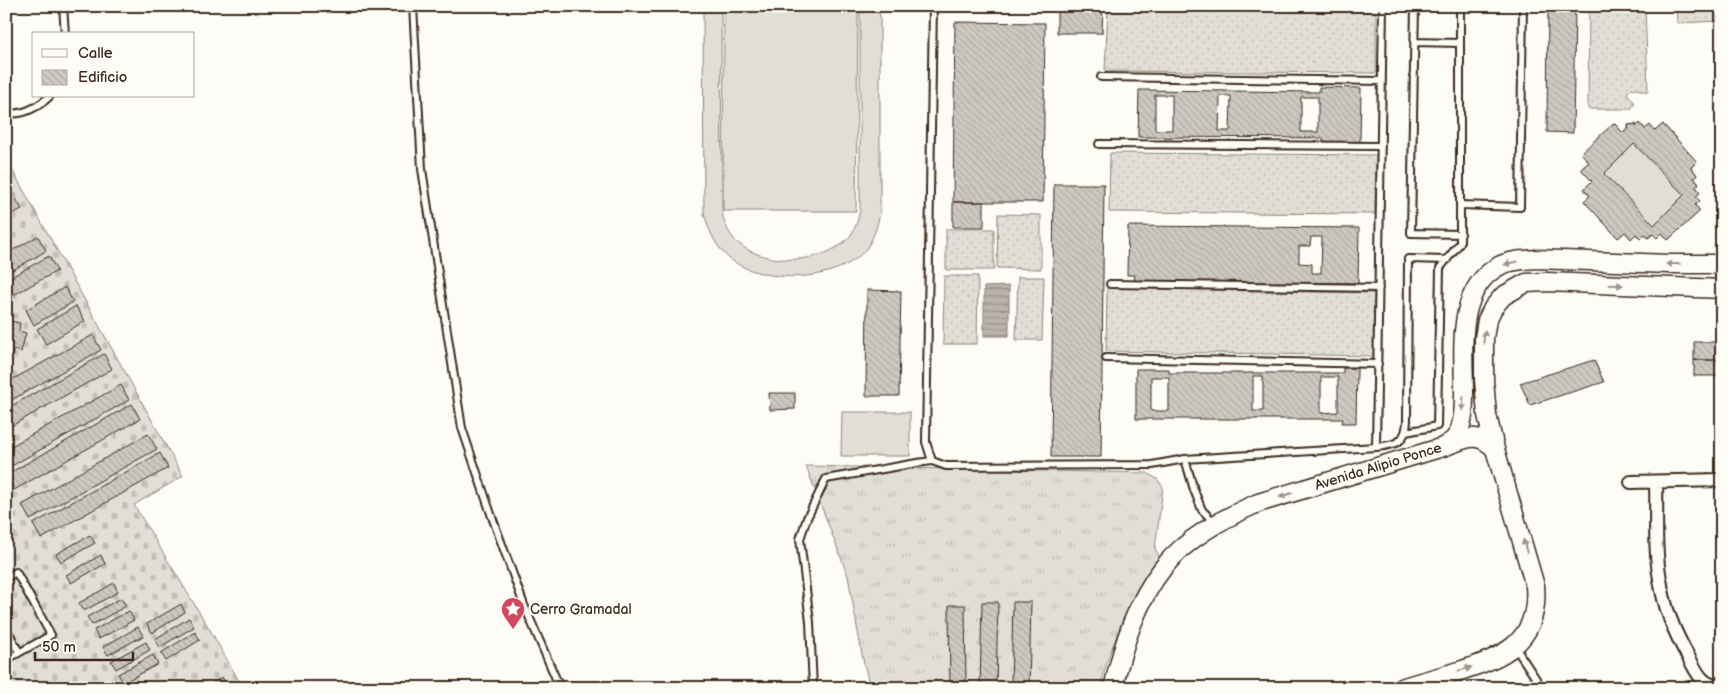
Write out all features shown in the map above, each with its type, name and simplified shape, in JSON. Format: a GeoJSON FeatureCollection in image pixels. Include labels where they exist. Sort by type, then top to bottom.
{"type":"FeatureCollection","features":[{"type":"Feature","properties":{"kind":"main road","name":"Avenida Alipio Ponce"},"geometry":{"type":"LineString","coordinates":[[1113,688],[1135,616],[1147,591],[1164,567],[1184,547],[1230,515],[1258,503],[1443,447],[1455,438],[1460,427],[1464,409],[1465,321],[1472,294],[1482,280],[1499,266],[1514,261],[1536,259],[1669,264],[1718,261]]}},
{"type":"Feature","properties":{"kind":"main road"},"geometry":{"type":"LineString","coordinates":[[1401,688],[1484,664],[1504,654],[1514,646],[1527,630],[1537,601],[1536,586],[1495,449],[1487,415],[1484,380],[1484,338],[1487,320],[1493,308],[1503,296],[1526,283],[1547,282],[1722,289]]}},
{"type":"Feature","properties":{"kind":"main road"},"geometry":{"type":"LineString","coordinates":[[1443,447],[1469,438],[1479,438],[1488,442],[1495,449]]}},
{"type":"Feature","properties":{"kind":"main road"},"geometry":{"type":"LineString","coordinates":[[1117,670],[1120,688]]}},
{"type":"Feature","properties":{"kind":"street"},"geometry":{"type":"LineString","coordinates":[[1631,482],[1722,480]]}},
{"type":"Feature","properties":{"kind":"street"},"geometry":{"type":"LineString","coordinates":[[1656,482],[1658,563],[1668,610],[1681,645],[1703,681],[1714,686],[1722,683]]}},
{"type":"Feature","properties":{"kind":"lane"},"geometry":{"type":"LineString","coordinates":[[63,6],[65,32]]}},
{"type":"Feature","properties":{"kind":"lane"},"geometry":{"type":"LineString","coordinates":[[413,6],[422,169],[462,428],[490,514],[524,605],[560,688]]}},
{"type":"Feature","properties":{"kind":"lane"},"geometry":{"type":"LineString","coordinates":[[932,462],[926,442],[933,6]]}},
{"type":"Feature","properties":{"kind":"lane"},"geometry":{"type":"LineString","coordinates":[[1376,447],[1383,6]]}},
{"type":"Feature","properties":{"kind":"lane"},"geometry":{"type":"LineString","coordinates":[[1415,6],[1411,233],[1460,234]]}},
{"type":"Feature","properties":{"kind":"lane"},"geometry":{"type":"LineString","coordinates":[[1406,432],[1437,426],[1440,268],[1460,243],[1460,6]]}},
{"type":"Feature","properties":{"kind":"lane"},"geometry":{"type":"LineString","coordinates":[[1460,205],[1520,207],[1523,6]]}},
{"type":"Feature","properties":{"kind":"lane"},"geometry":{"type":"LineString","coordinates":[[1414,42],[1460,43]]}},
{"type":"Feature","properties":{"kind":"lane"},"geometry":{"type":"LineString","coordinates":[[1101,77],[1382,81]]}},
{"type":"Feature","properties":{"kind":"lane"},"geometry":{"type":"LineString","coordinates":[[6,113],[24,113],[42,104],[48,98]]}},
{"type":"Feature","properties":{"kind":"lane"},"geometry":{"type":"LineString","coordinates":[[1100,144],[1381,146]]}},
{"type":"Feature","properties":{"kind":"lane"},"geometry":{"type":"LineString","coordinates":[[813,688],[810,622],[800,539],[807,518],[826,479],[917,462],[932,462],[946,466],[1152,465],[1185,459],[1376,447],[1394,444],[1401,441],[1406,432],[1408,259],[1447,260]]}},
{"type":"Feature","properties":{"kind":"lane"},"geometry":{"type":"LineString","coordinates":[[1110,284],[1379,288]]}},
{"type":"Feature","properties":{"kind":"lane"},"geometry":{"type":"LineString","coordinates":[[1106,358],[1378,364]]}},
{"type":"Feature","properties":{"kind":"lane"},"geometry":{"type":"LineString","coordinates":[[1185,459],[1202,510],[1216,524]]}},
{"type":"Feature","properties":{"kind":"lane"},"geometry":{"type":"LineString","coordinates":[[6,578],[16,572],[51,635],[6,660]]}},
{"type":"Feature","properties":{"kind":"lane"},"geometry":{"type":"LineString","coordinates":[[6,628],[20,652]]}},
{"type":"Feature","properties":{"kind":"lane"},"geometry":{"type":"LineString","coordinates":[[1514,646],[1542,688]]}},
{"type":"Feature","properties":{"kind":"green space"},"geometry":{"type":"Polygon","coordinates":[[[703,6],[721,6],[722,210],[724,221],[733,238],[744,248],[759,255],[792,259],[826,253],[840,245],[851,235],[857,223],[860,210],[859,6],[878,6],[880,18],[880,213],[875,232],[866,249],[854,260],[838,269],[820,274],[800,276],[780,276],[761,273],[744,267],[725,255],[710,232],[704,213],[703,6]]]}},
{"type":"Feature","properties":{"kind":"green space"},"geometry":{"type":"Polygon","coordinates":[[[1589,6],[1645,6],[1648,92],[1632,88],[1627,93],[1635,103],[1631,109],[1588,109],[1589,6]]]}},
{"type":"Feature","properties":{"kind":"green space"},"geometry":{"type":"Polygon","coordinates":[[[1676,6],[1719,6],[1720,21],[1677,23],[1676,6]]]}},
{"type":"Feature","properties":{"kind":"green space"},"geometry":{"type":"Polygon","coordinates":[[[1108,7],[1376,12],[1376,73],[1105,71],[1108,7]]]}},
{"type":"Feature","properties":{"kind":"green space"},"geometry":{"type":"Polygon","coordinates":[[[724,10],[858,10],[856,211],[723,211],[724,10]]]}},
{"type":"Feature","properties":{"kind":"green space"},"geometry":{"type":"Polygon","coordinates":[[[1614,123],[1623,133],[1628,128],[1628,125],[1636,124],[1637,126],[1640,123],[1645,129],[1655,131],[1663,124],[1697,162],[1691,167],[1697,175],[1695,178],[1699,183],[1696,187],[1700,192],[1696,197],[1700,201],[1695,205],[1700,211],[1668,240],[1662,233],[1657,238],[1653,234],[1648,238],[1645,234],[1640,239],[1636,234],[1631,239],[1625,232],[1618,238],[1584,201],[1590,196],[1584,189],[1592,181],[1581,169],[1589,162],[1614,123]]]}},
{"type":"Feature","properties":{"kind":"green space"},"geometry":{"type":"Polygon","coordinates":[[[1110,153],[1376,155],[1375,214],[1109,212],[1110,153]]]}},
{"type":"Feature","properties":{"kind":"green space"},"geometry":{"type":"Polygon","coordinates":[[[6,159],[183,476],[134,505],[243,688],[6,688],[6,159]]]}},
{"type":"Feature","properties":{"kind":"green space"},"geometry":{"type":"Polygon","coordinates":[[[998,214],[1041,215],[1041,269],[997,268],[998,214]]]}},
{"type":"Feature","properties":{"kind":"green space"},"geometry":{"type":"Polygon","coordinates":[[[946,229],[994,229],[994,270],[946,270],[946,229]]]}},
{"type":"Feature","properties":{"kind":"green space"},"geometry":{"type":"Polygon","coordinates":[[[944,276],[978,276],[977,344],[943,344],[944,276]]]}},
{"type":"Feature","properties":{"kind":"green space"},"geometry":{"type":"Polygon","coordinates":[[[1018,277],[1044,277],[1042,340],[1016,340],[1018,277]]]}},
{"type":"Feature","properties":{"kind":"green space"},"geometry":{"type":"Polygon","coordinates":[[[1107,288],[1374,293],[1374,356],[1106,351],[1107,288]]]}},
{"type":"Feature","properties":{"kind":"green space"},"geometry":{"type":"Polygon","coordinates":[[[842,412],[910,412],[910,456],[841,456],[842,412]]]}},
{"type":"Feature","properties":{"kind":"green space"},"geometry":{"type":"Polygon","coordinates":[[[806,466],[1147,473],[1157,479],[1163,487],[1155,549],[1160,557],[1145,577],[1128,608],[1108,660],[1101,688],[870,688],[848,576],[806,466]]]}},
{"type":"Feature","properties":{"kind":"shaded area"},"geometry":{"type":"Polygon","coordinates":[[[1009,286],[1009,336],[984,336],[984,287],[1009,286]]]}},
{"type":"Feature","properties":{"kind":"building"},"geometry":{"type":"Polygon","coordinates":[[[951,6],[999,6],[999,8],[951,8],[951,6]]]}},
{"type":"Feature","properties":{"kind":"building"},"geometry":{"type":"Polygon","coordinates":[[[1057,6],[1103,6],[1102,33],[1057,33],[1057,6]]]}},
{"type":"Feature","properties":{"kind":"building"},"geometry":{"type":"Polygon","coordinates":[[[1548,6],[1575,6],[1573,133],[1547,132],[1548,6]]]}},
{"type":"Feature","properties":{"kind":"building"},"geometry":{"type":"Polygon","coordinates":[[[955,22],[1045,23],[1043,202],[953,202],[955,22]]]}},
{"type":"Feature","properties":{"kind":"building"},"geometry":{"type":"Polygon","coordinates":[[[1319,87],[1361,88],[1360,142],[1323,142],[1323,138],[1138,137],[1139,90],[1319,92],[1319,87]],[[1155,95],[1155,130],[1172,130],[1172,95],[1155,95]],[[1220,96],[1219,131],[1230,131],[1231,96],[1220,96]],[[1301,97],[1301,132],[1318,132],[1318,97],[1301,97]]]}},
{"type":"Feature","properties":{"kind":"building"},"geometry":{"type":"Polygon","coordinates":[[[1614,123],[1623,133],[1629,128],[1628,125],[1636,124],[1636,127],[1640,123],[1645,129],[1650,125],[1655,131],[1663,124],[1697,162],[1691,167],[1697,175],[1694,178],[1699,183],[1696,187],[1700,192],[1696,197],[1700,201],[1695,205],[1700,211],[1668,240],[1662,233],[1657,238],[1653,234],[1648,238],[1645,234],[1640,239],[1636,234],[1631,239],[1625,232],[1618,238],[1584,201],[1590,196],[1584,189],[1592,181],[1581,169],[1589,162],[1581,153],[1614,123]],[[1634,144],[1604,174],[1654,225],[1684,195],[1634,144]]]}},
{"type":"Feature","properties":{"kind":"building"},"geometry":{"type":"Polygon","coordinates":[[[1054,184],[1104,184],[1101,457],[1051,457],[1054,184]]]}},
{"type":"Feature","properties":{"kind":"building"},"geometry":{"type":"Polygon","coordinates":[[[13,194],[22,209],[6,217],[6,198],[13,194]]]}},
{"type":"Feature","properties":{"kind":"building"},"geometry":{"type":"Polygon","coordinates":[[[953,202],[984,202],[984,227],[953,227],[953,202]]]}},
{"type":"Feature","properties":{"kind":"building"},"geometry":{"type":"Polygon","coordinates":[[[1128,226],[1359,228],[1358,283],[1134,281],[1135,275],[1127,275],[1128,226]],[[1311,237],[1310,246],[1299,246],[1299,263],[1312,264],[1312,273],[1321,273],[1322,237],[1311,237]]]}},
{"type":"Feature","properties":{"kind":"building"},"geometry":{"type":"Polygon","coordinates":[[[38,236],[46,251],[6,274],[6,254],[38,236]]]}},
{"type":"Feature","properties":{"kind":"building"},"geometry":{"type":"Polygon","coordinates":[[[49,256],[57,271],[6,299],[6,280],[49,256]]]}},
{"type":"Feature","properties":{"kind":"building"},"geometry":{"type":"Polygon","coordinates":[[[65,287],[73,302],[34,325],[26,310],[65,287]]]}},
{"type":"Feature","properties":{"kind":"building"},"geometry":{"type":"Polygon","coordinates":[[[867,290],[901,291],[899,396],[866,396],[867,290]]]}},
{"type":"Feature","properties":{"kind":"building"},"geometry":{"type":"Polygon","coordinates":[[[76,306],[85,321],[46,344],[37,329],[76,306]]]}},
{"type":"Feature","properties":{"kind":"building"},"geometry":{"type":"Polygon","coordinates":[[[6,320],[20,323],[19,331],[26,333],[21,352],[13,350],[12,356],[6,354],[6,320]]]}},
{"type":"Feature","properties":{"kind":"building"},"geometry":{"type":"Polygon","coordinates":[[[93,335],[101,350],[6,403],[6,383],[93,335]]]}},
{"type":"Feature","properties":{"kind":"building"},"geometry":{"type":"Polygon","coordinates":[[[1694,342],[1719,342],[1719,360],[1694,360],[1694,342]]]}},
{"type":"Feature","properties":{"kind":"building"},"geometry":{"type":"Polygon","coordinates":[[[104,354],[112,369],[6,429],[6,409],[104,354]]]}},
{"type":"Feature","properties":{"kind":"building"},"geometry":{"type":"Polygon","coordinates":[[[1594,360],[1604,382],[1530,405],[1520,383],[1594,360]]]}},
{"type":"Feature","properties":{"kind":"building"},"geometry":{"type":"Polygon","coordinates":[[[1694,360],[1719,360],[1719,376],[1694,376],[1694,360]]]}},
{"type":"Feature","properties":{"kind":"building"},"geometry":{"type":"Polygon","coordinates":[[[1343,368],[1357,368],[1356,423],[1342,423],[1343,419],[1136,419],[1136,369],[1169,369],[1169,373],[1343,373],[1343,368]],[[1253,376],[1253,411],[1263,411],[1263,376],[1253,376]],[[1151,377],[1151,411],[1169,411],[1169,377],[1151,377]],[[1321,377],[1321,413],[1338,412],[1338,377],[1321,377]]]}},
{"type":"Feature","properties":{"kind":"building"},"geometry":{"type":"Polygon","coordinates":[[[121,385],[129,400],[6,469],[6,449],[121,385]]]}},
{"type":"Feature","properties":{"kind":"building"},"geometry":{"type":"Polygon","coordinates":[[[769,393],[795,393],[795,409],[770,410],[769,393]]]}},
{"type":"Feature","properties":{"kind":"building"},"geometry":{"type":"Polygon","coordinates":[[[132,404],[140,419],[14,490],[6,475],[132,404]]]}},
{"type":"Feature","properties":{"kind":"building"},"geometry":{"type":"Polygon","coordinates":[[[148,434],[157,449],[30,520],[22,505],[148,434]]]}},
{"type":"Feature","properties":{"kind":"building"},"geometry":{"type":"Polygon","coordinates":[[[160,453],[168,468],[41,539],[33,524],[160,453]]]}},
{"type":"Feature","properties":{"kind":"building"},"geometry":{"type":"Polygon","coordinates":[[[90,535],[95,543],[61,562],[56,554],[90,535]]]}},
{"type":"Feature","properties":{"kind":"building"},"geometry":{"type":"Polygon","coordinates":[[[101,555],[105,564],[71,583],[66,575],[101,555]]]}},
{"type":"Feature","properties":{"kind":"building"},"geometry":{"type":"Polygon","coordinates":[[[114,583],[118,592],[84,611],[79,603],[114,583]]]}},
{"type":"Feature","properties":{"kind":"building"},"geometry":{"type":"Polygon","coordinates":[[[121,598],[126,606],[92,625],[87,617],[121,598]]]}},
{"type":"Feature","properties":{"kind":"building"},"geometry":{"type":"Polygon","coordinates":[[[982,602],[998,602],[996,688],[980,688],[982,602]]]}},
{"type":"Feature","properties":{"kind":"building"},"geometry":{"type":"Polygon","coordinates":[[[1013,602],[1031,602],[1029,688],[1011,688],[1013,602]]]}},
{"type":"Feature","properties":{"kind":"building"},"geometry":{"type":"Polygon","coordinates":[[[181,604],[185,612],[152,633],[147,624],[181,604]]]}},
{"type":"Feature","properties":{"kind":"building"},"geometry":{"type":"Polygon","coordinates":[[[949,605],[965,605],[966,688],[950,688],[949,605]]]}},
{"type":"Feature","properties":{"kind":"building"},"geometry":{"type":"Polygon","coordinates":[[[129,611],[134,620],[99,639],[94,630],[129,611]]]}},
{"type":"Feature","properties":{"kind":"building"},"geometry":{"type":"Polygon","coordinates":[[[189,618],[194,627],[160,647],[155,639],[189,618]]]}},
{"type":"Feature","properties":{"kind":"building"},"geometry":{"type":"Polygon","coordinates":[[[138,627],[143,636],[108,655],[103,647],[138,627]]]}},
{"type":"Feature","properties":{"kind":"building"},"geometry":{"type":"Polygon","coordinates":[[[195,632],[200,640],[166,661],[161,653],[195,632]]]}},
{"type":"Feature","properties":{"kind":"building"},"geometry":{"type":"Polygon","coordinates":[[[146,642],[150,650],[116,669],[111,661],[146,642]]]}},
{"type":"Feature","properties":{"kind":"building"},"geometry":{"type":"Polygon","coordinates":[[[153,655],[158,664],[123,683],[118,674],[153,655]]]}},
{"type":"Feature","properties":{"kind":"building"},"geometry":{"type":"Polygon","coordinates":[[[222,677],[227,686],[223,688],[205,688],[222,677]]]}},
{"type":"Feature","properties":{"kind":"place","name":"Cerro Gramadal"},"geometry":{"type":"Point","coordinates":[513,630]}}]}
